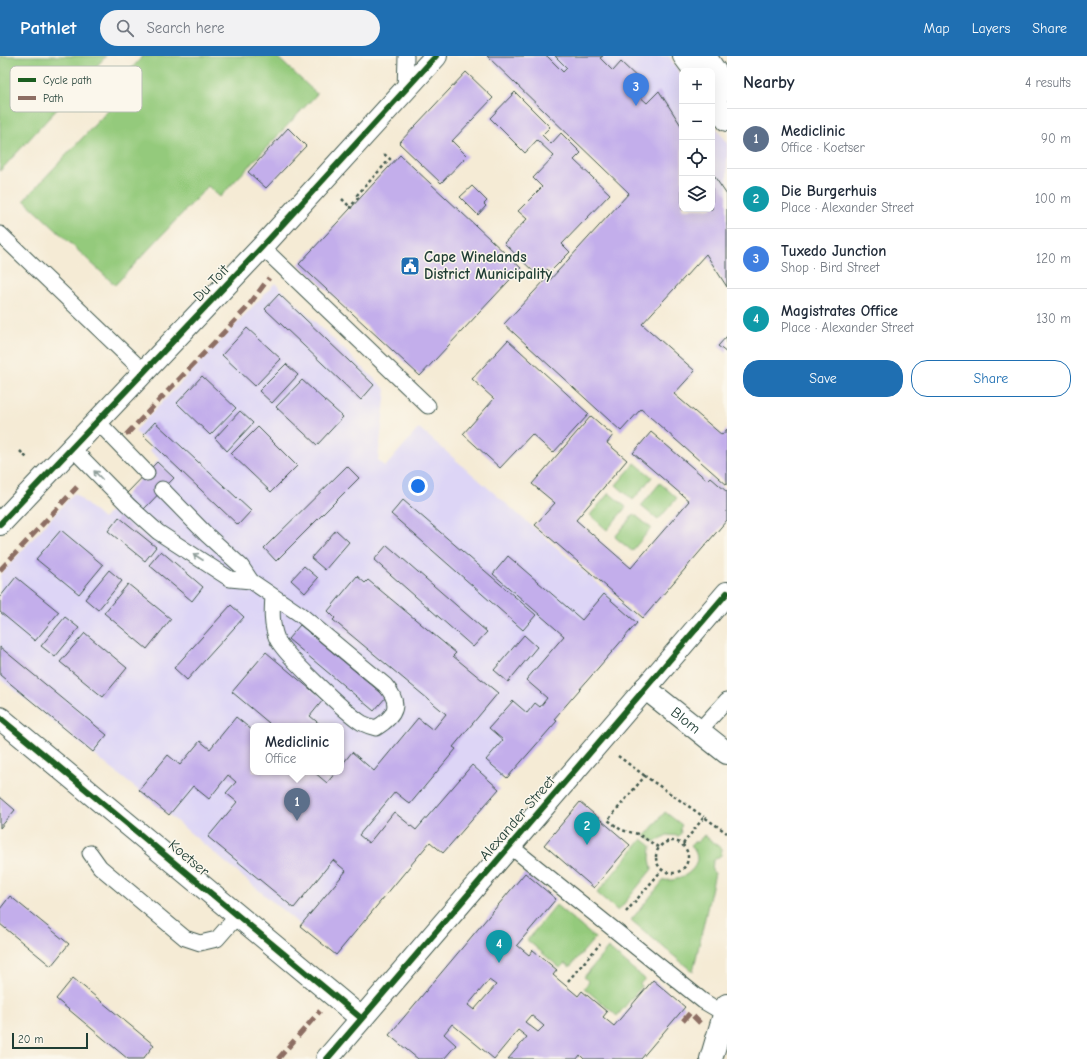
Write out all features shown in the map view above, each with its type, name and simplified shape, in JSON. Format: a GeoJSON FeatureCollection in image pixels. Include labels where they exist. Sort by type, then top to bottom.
{"type":"FeatureCollection","features":[{"type":"Feature","properties":{"kind":"street","name":"Du Toit"},"geometry":{"type":"LineString","coordinates":[[0,524],[262,247],[436,56]]}},
{"type":"Feature","properties":{"kind":"street"},"geometry":{"type":"LineString","coordinates":[[684,56],[692,68]]}},
{"type":"Feature","properties":{"kind":"street"},"geometry":{"type":"LineString","coordinates":[[705,56],[727,89]]}},
{"type":"Feature","properties":{"kind":"street"},"geometry":{"type":"LineString","coordinates":[[715,102],[727,120]]}},
{"type":"Feature","properties":{"kind":"street","name":"Alexander Street"},"geometry":{"type":"LineString","coordinates":[[327,1059],[727,593]]}},
{"type":"Feature","properties":{"kind":"street","name":"Blom"},"geometry":{"type":"LineString","coordinates":[[645,688],[727,753]]}},
{"type":"Feature","properties":{"kind":"street","name":"Koetser"},"geometry":{"type":"LineString","coordinates":[[0,718],[361,1018]]}},
{"type":"Feature","properties":{"kind":"street"},"geometry":{"type":"LineString","coordinates":[[711,1059],[726,1010]]}},
{"type":"Feature","properties":{"kind":"lane"},"geometry":{"type":"LineString","coordinates":[[405,91],[406,56]]}},
{"type":"Feature","properties":{"kind":"lane"},"geometry":{"type":"LineString","coordinates":[[0,234],[144,372]]}},
{"type":"Feature","properties":{"kind":"lane"},"geometry":{"type":"LineString","coordinates":[[262,247],[428,406]]}},
{"type":"Feature","properties":{"kind":"lane"},"geometry":{"type":"LineString","coordinates":[[97,422],[146,473]]}},
{"type":"Feature","properties":{"kind":"lane"},"geometry":{"type":"LineString","coordinates":[[72,448],[128,505],[158,532],[230,579],[251,581]]}},
{"type":"Feature","properties":{"kind":"lane"},"geometry":{"type":"LineString","coordinates":[[162,489],[241,566],[251,581],[301,615],[393,693],[396,701],[393,714],[385,722],[376,728],[362,723],[329,694],[283,649],[276,638],[272,616],[273,596]]}},
{"type":"Feature","properties":{"kind":"lane"},"geometry":{"type":"LineString","coordinates":[[699,731],[727,700]]}},
{"type":"Feature","properties":{"kind":"lane"},"geometry":{"type":"LineString","coordinates":[[510,846],[703,1001],[726,1010]]}},
{"type":"Feature","properties":{"kind":"lane"},"geometry":{"type":"LineString","coordinates":[[90,853],[100,867],[185,938],[200,943],[217,939],[238,915]]}},
{"type":"Feature","properties":{"kind":"path"},"geometry":{"type":"LineString","coordinates":[[342,199],[351,207],[359,197],[357,195],[390,159],[384,154]]}},
{"type":"Feature","properties":{"kind":"path"},"geometry":{"type":"LineString","coordinates":[[20,451],[33,463]]}},
{"type":"Feature","properties":{"kind":"path"},"geometry":{"type":"LineString","coordinates":[[614,754],[727,833]]}},
{"type":"Feature","properties":{"kind":"path"},"geometry":{"type":"LineString","coordinates":[[645,776],[608,820],[621,830],[638,834],[658,847]]}},
{"type":"Feature","properties":{"kind":"path"},"geometry":{"type":"LineString","coordinates":[[683,844],[704,817]]}},
{"type":"Feature","properties":{"kind":"path"},"geometry":{"type":"LineString","coordinates":[[669,841],[676,841],[683,844],[689,857],[687,865],[676,873],[668,873],[662,870],[657,864],[656,857],[658,847],[669,841]]}},
{"type":"Feature","properties":{"kind":"path"},"geometry":{"type":"LineString","coordinates":[[625,914],[662,870]]}},
{"type":"Feature","properties":{"kind":"path"},"geometry":{"type":"LineString","coordinates":[[568,981],[604,939]]}},
{"type":"Feature","properties":{"kind":"shaded area"},"geometry":{"type":"Polygon","coordinates":[[[487,56],[669,56],[679,71],[679,132],[629,193],[487,56]]]}},
{"type":"Feature","properties":{"kind":"shaded area"},"geometry":{"type":"Polygon","coordinates":[[[715,126],[727,144],[727,195],[715,177],[715,126]]]}},
{"type":"Feature","properties":{"kind":"shaded area"},"geometry":{"type":"Polygon","coordinates":[[[275,283],[386,390],[378,460],[385,467],[419,428],[640,620],[554,719],[557,721],[507,778],[504,776],[496,785],[499,789],[443,853],[430,842],[336,955],[169,815],[0,679],[0,575],[74,493],[103,519],[157,462],[159,459],[149,450],[152,447],[135,431],[275,283]]]}},
{"type":"Feature","properties":{"kind":"green space"},"geometry":{"type":"Polygon","coordinates":[[[0,56],[106,56],[97,66],[10,66],[10,112],[54,112],[0,171],[0,56]]]}},
{"type":"Feature","properties":{"kind":"green space"},"geometry":{"type":"Polygon","coordinates":[[[143,56],[276,56],[317,94],[220,197],[208,186],[115,285],[24,200],[107,112],[142,112],[142,66],[134,66],[143,56]]]}},
{"type":"Feature","properties":{"kind":"green space"},"geometry":{"type":"Polygon","coordinates":[[[635,463],[652,477],[633,500],[616,485],[635,463]]]}},
{"type":"Feature","properties":{"kind":"green space"},"geometry":{"type":"Polygon","coordinates":[[[660,483],[677,498],[658,520],[641,506],[660,483]]]}},
{"type":"Feature","properties":{"kind":"green space"},"geometry":{"type":"Polygon","coordinates":[[[609,493],[626,507],[607,530],[590,515],[609,493]]]}},
{"type":"Feature","properties":{"kind":"green space"},"geometry":{"type":"Polygon","coordinates":[[[634,514],[651,528],[632,551],[615,537],[634,514]]]}},
{"type":"Feature","properties":{"kind":"green space"},"geometry":{"type":"Polygon","coordinates":[[[665,812],[682,825],[680,828],[681,833],[679,836],[667,835],[655,842],[645,836],[665,812]]]}},
{"type":"Feature","properties":{"kind":"green space"},"geometry":{"type":"Polygon","coordinates":[[[704,835],[722,849],[721,855],[713,861],[712,871],[715,873],[693,972],[631,920],[664,880],[678,878],[691,871],[697,859],[696,853],[691,846],[694,842],[698,842],[704,835]]]}},
{"type":"Feature","properties":{"kind":"green space"},"geometry":{"type":"Polygon","coordinates":[[[642,839],[651,846],[650,859],[652,869],[618,911],[597,893],[642,839]]]}},
{"type":"Feature","properties":{"kind":"green space"},"geometry":{"type":"Polygon","coordinates":[[[556,905],[595,938],[570,967],[565,963],[560,968],[527,940],[556,905]]]}},
{"type":"Feature","properties":{"kind":"green space"},"geometry":{"type":"Polygon","coordinates":[[[608,948],[645,979],[640,984],[642,986],[617,1016],[584,988],[589,982],[584,977],[608,948]]]}},
{"type":"Feature","properties":{"kind":"building"},"geometry":{"type":"Polygon","coordinates":[[[487,56],[547,56],[563,72],[567,68],[555,56],[603,56],[600,58],[613,71],[621,62],[644,84],[636,93],[647,103],[659,91],[679,122],[679,212],[715,212],[715,177],[727,195],[727,287],[706,254],[642,324],[695,371],[674,394],[722,435],[727,429],[727,485],[641,409],[621,431],[504,324],[546,279],[548,282],[629,193],[487,56]]]}},
{"type":"Feature","properties":{"kind":"building"},"geometry":{"type":"Polygon","coordinates":[[[466,72],[493,98],[452,141],[467,156],[441,183],[399,143],[466,72]]]}},
{"type":"Feature","properties":{"kind":"building"},"geometry":{"type":"Polygon","coordinates":[[[515,92],[550,127],[542,135],[551,144],[561,133],[581,153],[574,160],[610,194],[562,244],[570,252],[550,272],[547,269],[539,277],[504,243],[527,219],[518,211],[542,187],[533,178],[554,156],[537,140],[525,153],[490,118],[515,92]]]}},
{"type":"Feature","properties":{"kind":"building"},"geometry":{"type":"Polygon","coordinates":[[[288,128],[306,146],[266,188],[248,172],[288,128]]]}},
{"type":"Feature","properties":{"kind":"building","name":"Cape Winelands District Municipality"},"geometry":{"type":"Polygon","coordinates":[[[400,155],[521,268],[420,376],[299,264],[400,155]]]}},
{"type":"Feature","properties":{"kind":"building"},"geometry":{"type":"Polygon","coordinates":[[[472,186],[487,201],[484,204],[486,206],[478,215],[460,197],[472,186]]]}},
{"type":"Feature","properties":{"kind":"building"},"geometry":{"type":"Polygon","coordinates":[[[279,294],[374,385],[361,400],[265,309],[279,294]]]}},
{"type":"Feature","properties":{"kind":"building"},"geometry":{"type":"Polygon","coordinates":[[[247,328],[281,359],[255,386],[222,355],[247,328]]]}},
{"type":"Feature","properties":{"kind":"building"},"geometry":{"type":"Polygon","coordinates":[[[727,336],[727,353],[718,346],[727,336]]]}},
{"type":"Feature","properties":{"kind":"building"},"geometry":{"type":"Polygon","coordinates":[[[508,340],[589,414],[553,453],[532,434],[500,468],[463,434],[494,399],[472,379],[508,340]]]}},
{"type":"Feature","properties":{"kind":"building"},"geometry":{"type":"Polygon","coordinates":[[[286,364],[298,375],[272,403],[259,391],[286,364]]]}},
{"type":"Feature","properties":{"kind":"building"},"geometry":{"type":"Polygon","coordinates":[[[202,376],[236,408],[210,435],[177,403],[202,376]]]}},
{"type":"Feature","properties":{"kind":"building"},"geometry":{"type":"Polygon","coordinates":[[[302,380],[343,417],[317,445],[276,407],[302,380]]]}},
{"type":"Feature","properties":{"kind":"building"},"geometry":{"type":"Polygon","coordinates":[[[240,411],[253,423],[227,451],[215,438],[240,411]]]}},
{"type":"Feature","properties":{"kind":"building"},"geometry":{"type":"Polygon","coordinates":[[[591,416],[613,435],[607,443],[627,460],[576,520],[631,568],[689,501],[633,453],[651,432],[707,480],[710,477],[727,492],[727,520],[643,618],[535,525],[555,503],[532,484],[591,416]]]}},
{"type":"Feature","properties":{"kind":"building"},"geometry":{"type":"Polygon","coordinates":[[[155,422],[251,511],[238,525],[143,435],[155,422]]]}},
{"type":"Feature","properties":{"kind":"building"},"geometry":{"type":"Polygon","coordinates":[[[258,427],[297,466],[271,492],[231,454],[258,427]]]}},
{"type":"Feature","properties":{"kind":"building"},"geometry":{"type":"Polygon","coordinates":[[[157,462],[174,478],[144,509],[127,493],[157,462]]]}},
{"type":"Feature","properties":{"kind":"building"},"geometry":{"type":"Polygon","coordinates":[[[347,466],[359,478],[276,561],[264,548],[347,466]]]}},
{"type":"Feature","properties":{"kind":"building"},"geometry":{"type":"Polygon","coordinates":[[[403,500],[536,615],[523,630],[391,514],[403,500]]]}},
{"type":"Feature","properties":{"kind":"building"},"geometry":{"type":"Polygon","coordinates":[[[119,517],[156,547],[145,561],[108,531],[119,517]]]}},
{"type":"Feature","properties":{"kind":"building"},"geometry":{"type":"Polygon","coordinates":[[[61,530],[103,565],[79,594],[36,559],[61,530]]]}},
{"type":"Feature","properties":{"kind":"building"},"geometry":{"type":"Polygon","coordinates":[[[336,530],[349,542],[325,570],[311,558],[336,530]]]}},
{"type":"Feature","properties":{"kind":"building"},"geometry":{"type":"Polygon","coordinates":[[[387,545],[487,632],[473,647],[374,560],[387,545]]]}},
{"type":"Feature","properties":{"kind":"building"},"geometry":{"type":"Polygon","coordinates":[[[161,551],[203,587],[192,601],[149,565],[161,551]]]}},
{"type":"Feature","properties":{"kind":"building"},"geometry":{"type":"Polygon","coordinates":[[[508,556],[582,620],[604,594],[637,623],[554,719],[557,721],[507,778],[486,760],[503,740],[489,728],[513,701],[527,713],[535,703],[540,707],[547,698],[526,680],[564,636],[493,574],[508,556]]]}},
{"type":"Feature","properties":{"kind":"building"},"geometry":{"type":"Polygon","coordinates":[[[304,566],[318,578],[305,593],[291,580],[304,566]]]}},
{"type":"Feature","properties":{"kind":"building"},"geometry":{"type":"Polygon","coordinates":[[[109,570],[122,581],[98,610],[85,599],[109,570]]]}},
{"type":"Feature","properties":{"kind":"building"},"geometry":{"type":"Polygon","coordinates":[[[357,576],[365,583],[368,580],[456,653],[453,656],[498,693],[453,747],[456,749],[410,804],[395,792],[359,835],[369,843],[394,812],[416,830],[472,765],[499,789],[443,853],[430,842],[336,955],[300,926],[346,871],[333,860],[294,908],[208,837],[237,802],[226,793],[236,782],[228,775],[209,799],[193,786],[169,815],[139,790],[168,755],[180,765],[200,741],[210,749],[236,717],[250,729],[250,775],[318,775],[327,783],[334,775],[344,775],[344,762],[352,752],[374,771],[418,718],[433,730],[446,714],[333,620],[335,618],[328,611],[357,576]]]}},
{"type":"Feature","properties":{"kind":"building"},"geometry":{"type":"Polygon","coordinates":[[[16,577],[59,612],[35,641],[0,612],[0,597],[16,577]]]}},
{"type":"Feature","properties":{"kind":"building"},"geometry":{"type":"Polygon","coordinates":[[[128,584],[171,619],[147,649],[104,613],[128,584]]]}},
{"type":"Feature","properties":{"kind":"building"},"geometry":{"type":"Polygon","coordinates":[[[231,605],[244,617],[187,680],[174,668],[231,605]]]}},
{"type":"Feature","properties":{"kind":"building"},"geometry":{"type":"Polygon","coordinates":[[[65,617],[79,628],[55,657],[41,646],[65,617]]]}},
{"type":"Feature","properties":{"kind":"building"},"geometry":{"type":"Polygon","coordinates":[[[300,625],[386,697],[374,711],[288,639],[300,625]]]}},
{"type":"Feature","properties":{"kind":"building"},"geometry":{"type":"Polygon","coordinates":[[[85,633],[127,668],[103,697],[60,662],[85,633]]]}},
{"type":"Feature","properties":{"kind":"building"},"geometry":{"type":"Polygon","coordinates":[[[524,635],[537,647],[508,682],[494,670],[524,635]]]}},
{"type":"Feature","properties":{"kind":"building"},"geometry":{"type":"Polygon","coordinates":[[[0,647],[107,735],[93,752],[0,675],[0,647]]]}},
{"type":"Feature","properties":{"kind":"building"},"geometry":{"type":"Polygon","coordinates":[[[266,652],[323,700],[310,716],[318,723],[269,723],[232,692],[266,652]]]}},
{"type":"Feature","properties":{"kind":"building"},"geometry":{"type":"Polygon","coordinates":[[[0,797],[15,810],[0,828],[0,797]]]}},
{"type":"Feature","properties":{"kind":"building"},"geometry":{"type":"Polygon","coordinates":[[[580,802],[630,845],[594,888],[544,845],[580,802]]]}},
{"type":"Feature","properties":{"kind":"building"},"geometry":{"type":"Polygon","coordinates":[[[525,873],[556,899],[517,945],[529,955],[533,950],[557,970],[553,975],[578,996],[582,991],[607,1012],[603,1017],[614,1026],[653,980],[685,1007],[641,1059],[584,1059],[580,1055],[577,1059],[508,1059],[527,1037],[518,1030],[494,1059],[452,1024],[444,1034],[456,1045],[444,1059],[418,1059],[389,1035],[525,873]],[[489,980],[468,1005],[474,1010],[496,985],[489,980]],[[531,1015],[525,1022],[538,1032],[544,1026],[531,1015]]]}},
{"type":"Feature","properties":{"kind":"building"},"geometry":{"type":"Polygon","coordinates":[[[10,896],[69,944],[51,966],[0,924],[0,909],[10,896]]]}},
{"type":"Feature","properties":{"kind":"building"},"geometry":{"type":"Polygon","coordinates":[[[73,978],[154,1045],[143,1059],[128,1059],[56,999],[73,978]]]}},
{"type":"Feature","properties":{"kind":"marked path"},"geometry":{"type":"LineString","coordinates":[[126,435],[246,309],[269,278]]}},
{"type":"Feature","properties":{"kind":"marked path"},"geometry":{"type":"LineString","coordinates":[[0,570],[77,487]]}},
{"type":"Feature","properties":{"kind":"marked path"},"geometry":{"type":"LineString","coordinates":[[278,1059],[320,1011]]}},
{"type":"Feature","properties":{"kind":"marked path"},"geometry":{"type":"LineString","coordinates":[[683,1021],[690,1013],[700,1023]]}},
{"type":"Feature","properties":{"kind":"cycle path"},"geometry":{"type":"LineString","coordinates":[[0,524],[262,247],[436,56]]}},
{"type":"Feature","properties":{"kind":"cycle path"},"geometry":{"type":"LineString","coordinates":[[327,1059],[727,593]]}},
{"type":"Feature","properties":{"kind":"cycle path"},"geometry":{"type":"LineString","coordinates":[[0,718],[361,1018]]}},
{"type":"Feature","properties":{"kind":"place","name":"Tuxedo Junction"},"geometry":{"type":"Point","coordinates":[636,106]}},
{"type":"Feature","properties":{"kind":"place","name":"Cape Winelands District Municipality"},"geometry":{"type":"Point","coordinates":[410,266]}},
{"type":"Feature","properties":{"kind":"place","name":"Mediclinic"},"geometry":{"type":"Point","coordinates":[297,821]}},
{"type":"Feature","properties":{"kind":"place","name":"Die Burgerhuis"},"geometry":{"type":"Point","coordinates":[587,845]}},
{"type":"Feature","properties":{"kind":"place","name":"Magistrates Office"},"geometry":{"type":"Point","coordinates":[499,963]}}]}
